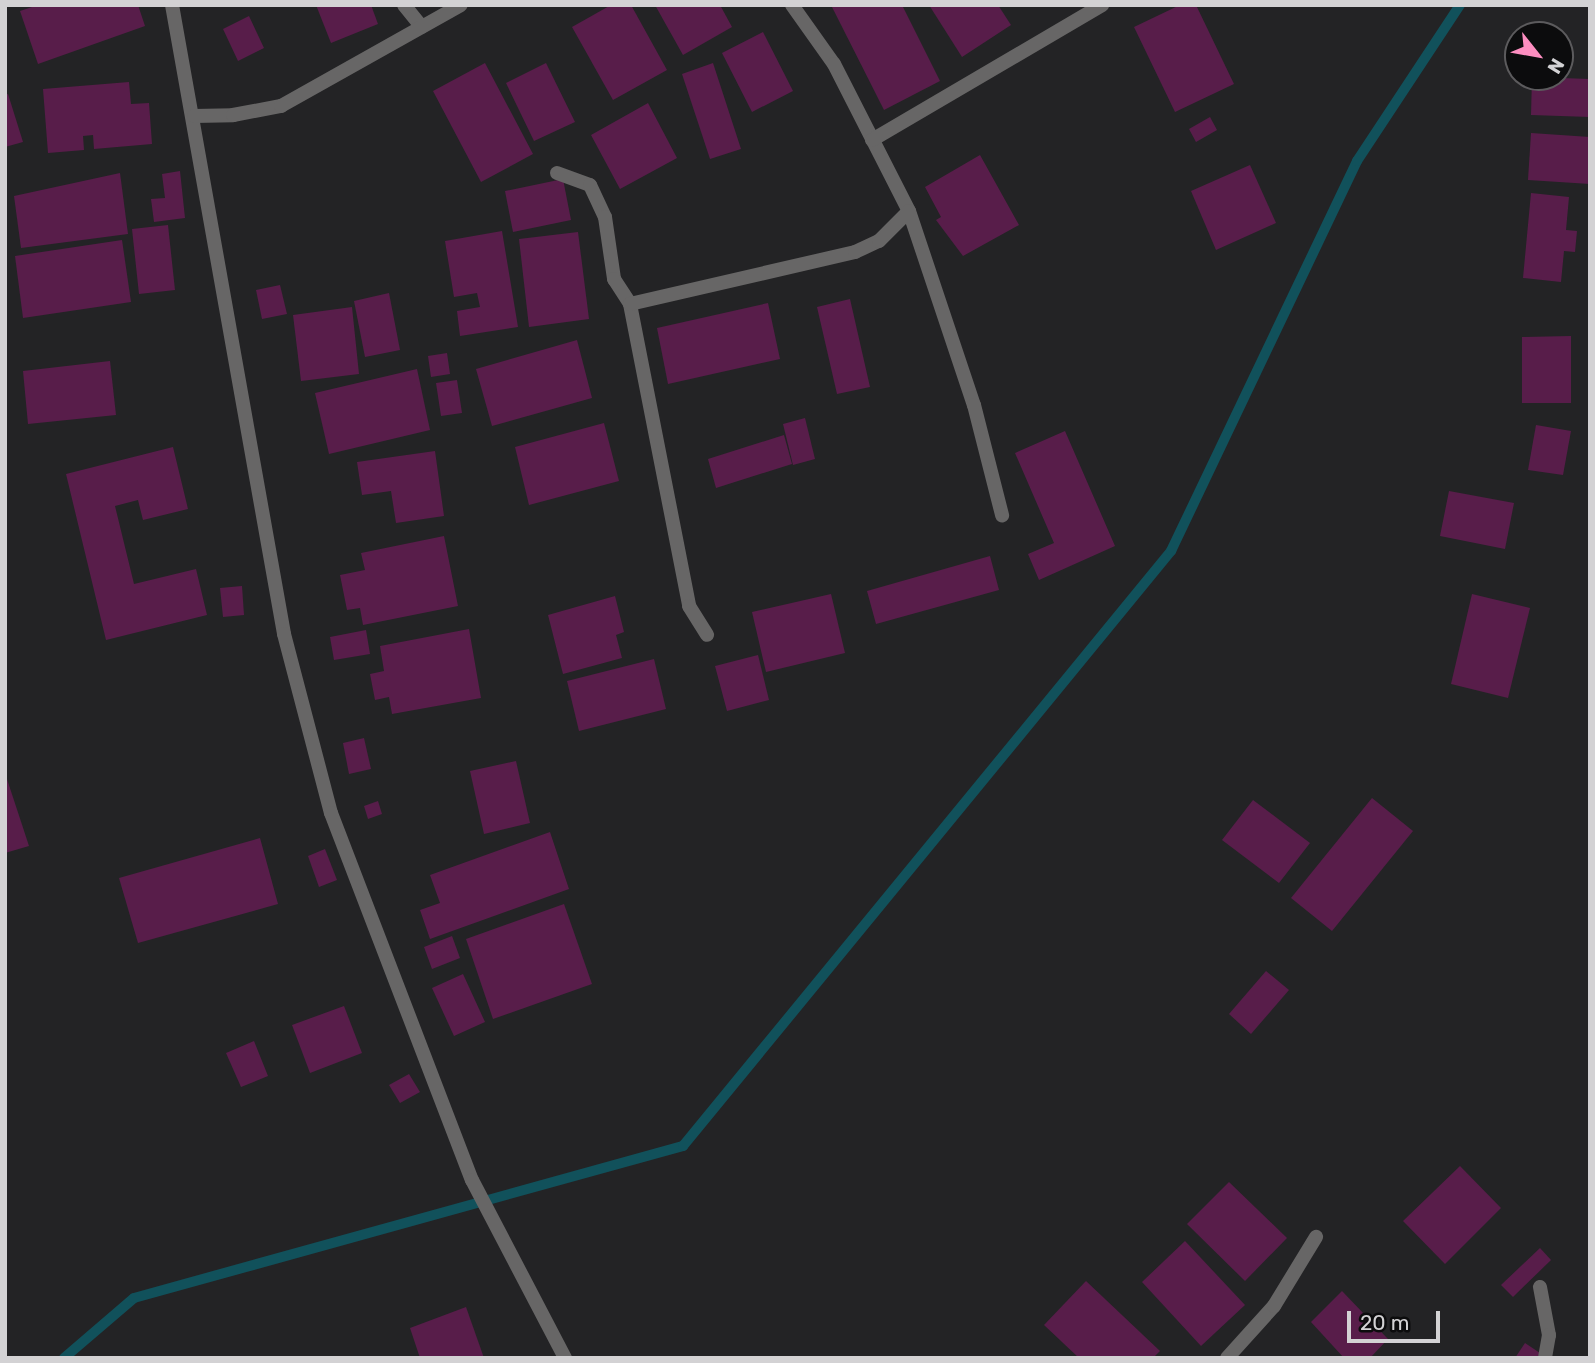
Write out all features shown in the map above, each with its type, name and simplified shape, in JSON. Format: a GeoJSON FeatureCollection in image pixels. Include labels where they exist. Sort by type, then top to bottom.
{"type":"FeatureCollection","features":[{"type":"Feature","properties":{"kind":"street"},"geometry":{"type":"LineString","coordinates":[[172,5],[294,672],[331,813],[472,1180],[565,1358]]}},
{"type":"Feature","properties":{"kind":"street"},"geometry":{"type":"LineString","coordinates":[[404,5],[422,27]]}},
{"type":"Feature","properties":{"kind":"street"},"geometry":{"type":"LineString","coordinates":[[194,116],[233,116],[281,106],[461,5]]}},
{"type":"Feature","properties":{"kind":"street"},"geometry":{"type":"LineString","coordinates":[[792,5],[834,64],[909,211],[974,405],[1002,515]]}},
{"type":"Feature","properties":{"kind":"street"},"geometry":{"type":"LineString","coordinates":[[872,139],[1102,5]]}},
{"type":"Feature","properties":{"kind":"street"},"geometry":{"type":"LineString","coordinates":[[557,173],[590,185],[605,217],[614,279],[630,304],[689,606],[707,635]]}},
{"type":"Feature","properties":{"kind":"street"},"geometry":{"type":"LineString","coordinates":[[630,304],[855,252],[879,241],[909,211]]}},
{"type":"Feature","properties":{"kind":"street"},"geometry":{"type":"LineString","coordinates":[[1227,1358],[1274,1306],[1316,1237]]}},
{"type":"Feature","properties":{"kind":"street"},"geometry":{"type":"LineString","coordinates":[[1540,1287],[1549,1335],[1545,1358]]}},
{"type":"Feature","properties":{"kind":"building"},"geometry":{"type":"Polygon","coordinates":[[[38,5],[138,5],[145,26],[38,64],[20,11],[38,5]]]}},
{"type":"Feature","properties":{"kind":"building"},"geometry":{"type":"Polygon","coordinates":[[[316,5],[371,5],[378,24],[331,43],[316,5]]]}},
{"type":"Feature","properties":{"kind":"building"},"geometry":{"type":"Polygon","coordinates":[[[611,5],[631,5],[667,70],[613,100],[572,27],[611,5]]]}},
{"type":"Feature","properties":{"kind":"building"},"geometry":{"type":"Polygon","coordinates":[[[655,5],[720,5],[732,27],[683,55],[655,5]]]}},
{"type":"Feature","properties":{"kind":"building"},"geometry":{"type":"Polygon","coordinates":[[[831,5],[902,5],[940,81],[884,110],[831,5]]]}},
{"type":"Feature","properties":{"kind":"building"},"geometry":{"type":"Polygon","coordinates":[[[929,5],[998,5],[1011,25],[962,57],[929,5]]]}},
{"type":"Feature","properties":{"kind":"building"},"geometry":{"type":"Polygon","coordinates":[[[1180,5],[1196,5],[1234,84],[1175,112],[1134,27],[1180,5]]]}},
{"type":"Feature","properties":{"kind":"building"},"geometry":{"type":"Polygon","coordinates":[[[249,16],[264,48],[238,61],[223,29],[249,16]]]}},
{"type":"Feature","properties":{"kind":"building"},"geometry":{"type":"Polygon","coordinates":[[[763,32],[793,91],[752,112],[722,53],[763,32]]]}},
{"type":"Feature","properties":{"kind":"building"},"geometry":{"type":"Polygon","coordinates":[[[485,63],[533,154],[481,182],[433,91],[485,63]]]}},
{"type":"Feature","properties":{"kind":"building"},"geometry":{"type":"Polygon","coordinates":[[[546,63],[575,122],[534,141],[506,83],[546,63]]]}},
{"type":"Feature","properties":{"kind":"building"},"geometry":{"type":"Polygon","coordinates":[[[713,63],[741,149],[710,159],[682,74],[713,63]]]}},
{"type":"Feature","properties":{"kind":"building"},"geometry":{"type":"Polygon","coordinates":[[[1574,78],[1590,79],[1590,117],[1531,115],[1532,91],[1574,91],[1574,78]]]}},
{"type":"Feature","properties":{"kind":"building"},"geometry":{"type":"Polygon","coordinates":[[[129,82],[131,104],[149,103],[152,144],[94,149],[93,135],[83,136],[84,150],[48,153],[43,89],[129,82]]]}},
{"type":"Feature","properties":{"kind":"building"},"geometry":{"type":"Polygon","coordinates":[[[8,94],[23,142],[5,147],[5,95],[8,94]]]}},
{"type":"Feature","properties":{"kind":"building"},"geometry":{"type":"Polygon","coordinates":[[[648,103],[677,158],[620,189],[591,135],[648,103]]]}},
{"type":"Feature","properties":{"kind":"building"},"geometry":{"type":"Polygon","coordinates":[[[1210,117],[1217,130],[1196,142],[1189,129],[1210,117]]]}},
{"type":"Feature","properties":{"kind":"building"},"geometry":{"type":"Polygon","coordinates":[[[1531,133],[1590,137],[1590,184],[1528,180],[1531,133]]]}},
{"type":"Feature","properties":{"kind":"building"},"geometry":{"type":"Polygon","coordinates":[[[980,155],[1019,225],[963,256],[936,220],[941,217],[925,187],[980,155]]]}},
{"type":"Feature","properties":{"kind":"building"},"geometry":{"type":"Polygon","coordinates":[[[1250,165],[1276,223],[1216,250],[1191,191],[1250,165]]]}},
{"type":"Feature","properties":{"kind":"building"},"geometry":{"type":"Polygon","coordinates":[[[180,171],[185,218],[154,222],[151,199],[165,198],[162,174],[180,171]]]}},
{"type":"Feature","properties":{"kind":"building"},"geometry":{"type":"Polygon","coordinates":[[[120,173],[128,234],[21,248],[14,196],[120,173]]]}},
{"type":"Feature","properties":{"kind":"building"},"geometry":{"type":"Polygon","coordinates":[[[563,179],[571,220],[513,232],[505,191],[563,179]]]}},
{"type":"Feature","properties":{"kind":"building"},"geometry":{"type":"Polygon","coordinates":[[[1531,193],[1569,197],[1566,230],[1577,231],[1575,252],[1564,251],[1561,282],[1523,278],[1531,193]]]}},
{"type":"Feature","properties":{"kind":"building"},"geometry":{"type":"Polygon","coordinates":[[[168,225],[175,290],[139,294],[132,229],[168,225]]]}},
{"type":"Feature","properties":{"kind":"building"},"geometry":{"type":"Polygon","coordinates":[[[502,231],[518,327],[460,336],[457,311],[480,307],[477,293],[454,297],[445,241],[502,231]]]}},
{"type":"Feature","properties":{"kind":"building"},"geometry":{"type":"Polygon","coordinates":[[[578,232],[589,319],[529,327],[519,239],[578,232]]]}},
{"type":"Feature","properties":{"kind":"building"},"geometry":{"type":"Polygon","coordinates":[[[122,240],[131,302],[23,318],[15,256],[122,240]]]}},
{"type":"Feature","properties":{"kind":"building"},"geometry":{"type":"Polygon","coordinates":[[[280,285],[287,314],[262,319],[256,290],[280,285]]]}},
{"type":"Feature","properties":{"kind":"building"},"geometry":{"type":"Polygon","coordinates":[[[389,293],[400,350],[365,357],[354,301],[389,293]]]}},
{"type":"Feature","properties":{"kind":"building"},"geometry":{"type":"Polygon","coordinates":[[[850,299],[870,387],[837,394],[817,307],[850,299]]]}},
{"type":"Feature","properties":{"kind":"building"},"geometry":{"type":"Polygon","coordinates":[[[768,303],[780,359],[668,384],[657,328],[768,303]]]}},
{"type":"Feature","properties":{"kind":"building"},"geometry":{"type":"Polygon","coordinates":[[[352,307],[359,374],[301,381],[293,315],[352,307]]]}},
{"type":"Feature","properties":{"kind":"building"},"geometry":{"type":"Polygon","coordinates":[[[1571,336],[1571,403],[1522,403],[1522,337],[1571,336]]]}},
{"type":"Feature","properties":{"kind":"building"},"geometry":{"type":"Polygon","coordinates":[[[577,340],[592,398],[492,426],[476,369],[577,340]]]}},
{"type":"Feature","properties":{"kind":"building"},"geometry":{"type":"Polygon","coordinates":[[[447,353],[450,374],[431,377],[428,356],[447,353]]]}},
{"type":"Feature","properties":{"kind":"building"},"geometry":{"type":"Polygon","coordinates":[[[110,361],[116,415],[28,424],[23,371],[110,361]]]}},
{"type":"Feature","properties":{"kind":"building"},"geometry":{"type":"Polygon","coordinates":[[[417,369],[430,430],[329,454],[315,393],[417,369]]]}},
{"type":"Feature","properties":{"kind":"building"},"geometry":{"type":"Polygon","coordinates":[[[457,380],[462,413],[441,416],[436,383],[457,380]]]}},
{"type":"Feature","properties":{"kind":"building"},"geometry":{"type":"Polygon","coordinates":[[[805,418],[815,459],[793,465],[783,424],[805,418]]]}},
{"type":"Feature","properties":{"kind":"building"},"geometry":{"type":"Polygon","coordinates":[[[604,423],[619,481],[529,505],[515,447],[604,423]]]}},
{"type":"Feature","properties":{"kind":"building"},"geometry":{"type":"Polygon","coordinates":[[[1536,425],[1571,431],[1563,475],[1528,470],[1536,425]]]}},
{"type":"Feature","properties":{"kind":"building"},"geometry":{"type":"Polygon","coordinates":[[[1065,431],[1115,546],[1039,580],[1028,554],[1054,543],[1015,453],[1065,431]]]}},
{"type":"Feature","properties":{"kind":"building"},"geometry":{"type":"Polygon","coordinates":[[[784,435],[792,464],[716,488],[708,459],[784,435]]]}},
{"type":"Feature","properties":{"kind":"building"},"geometry":{"type":"Polygon","coordinates":[[[173,447],[188,509],[143,520],[138,500],[115,506],[134,584],[196,569],[207,615],[106,640],[66,474],[173,447]]]}},
{"type":"Feature","properties":{"kind":"building"},"geometry":{"type":"Polygon","coordinates":[[[435,451],[444,516],[396,523],[391,491],[362,495],[357,462],[435,451]]]}},
{"type":"Feature","properties":{"kind":"building"},"geometry":{"type":"Polygon","coordinates":[[[1449,491],[1514,503],[1505,549],[1440,536],[1449,491]]]}},
{"type":"Feature","properties":{"kind":"building"},"geometry":{"type":"Polygon","coordinates":[[[444,536],[458,606],[363,625],[360,608],[347,610],[340,575],[365,570],[361,553],[444,536]]]}},
{"type":"Feature","properties":{"kind":"building"},"geometry":{"type":"Polygon","coordinates":[[[990,556],[999,590],[876,624],[867,591],[990,556]]]}},
{"type":"Feature","properties":{"kind":"building"},"geometry":{"type":"Polygon","coordinates":[[[242,586],[244,615],[223,617],[220,588],[242,586]]]}},
{"type":"Feature","properties":{"kind":"building"},"geometry":{"type":"Polygon","coordinates":[[[831,594],[845,653],[766,672],[752,612],[831,594]]]}},
{"type":"Feature","properties":{"kind":"building"},"geometry":{"type":"Polygon","coordinates":[[[1472,594],[1530,608],[1508,698],[1451,684],[1472,594]]]}},
{"type":"Feature","properties":{"kind":"building"},"geometry":{"type":"Polygon","coordinates":[[[615,596],[624,632],[616,635],[622,658],[563,674],[548,615],[615,596]]]}},
{"type":"Feature","properties":{"kind":"building"},"geometry":{"type":"Polygon","coordinates":[[[469,629],[481,698],[392,714],[389,697],[375,700],[370,674],[384,671],[380,646],[469,629]]]}},
{"type":"Feature","properties":{"kind":"building"},"geometry":{"type":"Polygon","coordinates":[[[366,630],[370,654],[334,660],[330,637],[366,630]]]}},
{"type":"Feature","properties":{"kind":"building"},"geometry":{"type":"Polygon","coordinates":[[[758,655],[769,700],[727,711],[715,666],[758,655]]]}},
{"type":"Feature","properties":{"kind":"building"},"geometry":{"type":"Polygon","coordinates":[[[654,659],[666,709],[579,731],[567,681],[654,659]]]}},
{"type":"Feature","properties":{"kind":"building"},"geometry":{"type":"Polygon","coordinates":[[[364,738],[371,769],[349,774],[343,743],[364,738]]]}},
{"type":"Feature","properties":{"kind":"building"},"geometry":{"type":"Polygon","coordinates":[[[516,761],[530,823],[484,834],[470,771],[516,761]]]}},
{"type":"Feature","properties":{"kind":"building"},"geometry":{"type":"Polygon","coordinates":[[[5,773],[29,846],[5,853],[5,773]]]}},
{"type":"Feature","properties":{"kind":"building"},"geometry":{"type":"Polygon","coordinates":[[[1372,798],[1413,831],[1332,931],[1291,898],[1372,798]]]}},
{"type":"Feature","properties":{"kind":"building"},"geometry":{"type":"Polygon","coordinates":[[[1253,800],[1310,843],[1279,883],[1222,840],[1253,800]]]}},
{"type":"Feature","properties":{"kind":"building"},"geometry":{"type":"Polygon","coordinates":[[[378,801],[382,814],[368,819],[364,806],[378,801]]]}},
{"type":"Feature","properties":{"kind":"building"},"geometry":{"type":"Polygon","coordinates":[[[550,832],[569,889],[430,939],[420,910],[440,903],[430,875],[550,832]]]}},
{"type":"Feature","properties":{"kind":"building"},"geometry":{"type":"Polygon","coordinates":[[[260,838],[278,904],[138,943],[119,878],[260,838]]]}},
{"type":"Feature","properties":{"kind":"building"},"geometry":{"type":"Polygon","coordinates":[[[325,849],[337,880],[319,887],[308,856],[325,849]]]}},
{"type":"Feature","properties":{"kind":"building"},"geometry":{"type":"Polygon","coordinates":[[[564,904],[592,984],[493,1019],[466,939],[564,904]]]}},
{"type":"Feature","properties":{"kind":"building"},"geometry":{"type":"Polygon","coordinates":[[[452,936],[460,958],[432,969],[424,947],[452,936]]]}},
{"type":"Feature","properties":{"kind":"building"},"geometry":{"type":"Polygon","coordinates":[[[1266,971],[1289,990],[1251,1034],[1229,1014],[1266,971]]]}},
{"type":"Feature","properties":{"kind":"building"},"geometry":{"type":"Polygon","coordinates":[[[463,974],[485,1022],[454,1036],[432,988],[463,974]]]}},
{"type":"Feature","properties":{"kind":"building"},"geometry":{"type":"Polygon","coordinates":[[[344,1006],[362,1053],[310,1073],[292,1025],[344,1006]]]}},
{"type":"Feature","properties":{"kind":"building"},"geometry":{"type":"Polygon","coordinates":[[[254,1041],[268,1076],[241,1087],[226,1053],[254,1041]]]}},
{"type":"Feature","properties":{"kind":"building"},"geometry":{"type":"Polygon","coordinates":[[[409,1074],[420,1092],[400,1103],[389,1085],[409,1074]]]}},
{"type":"Feature","properties":{"kind":"building"},"geometry":{"type":"Polygon","coordinates":[[[1460,1166],[1501,1208],[1445,1264],[1403,1221],[1460,1166]]]}},
{"type":"Feature","properties":{"kind":"building"},"geometry":{"type":"Polygon","coordinates":[[[1229,1182],[1287,1238],[1245,1281],[1187,1224],[1229,1182]]]}},
{"type":"Feature","properties":{"kind":"building"},"geometry":{"type":"Polygon","coordinates":[[[1185,1241],[1245,1305],[1201,1346],[1142,1282],[1185,1241]]]}},
{"type":"Feature","properties":{"kind":"building"},"geometry":{"type":"Polygon","coordinates":[[[1540,1248],[1551,1260],[1513,1297],[1501,1285],[1540,1248]]]}},
{"type":"Feature","properties":{"kind":"building"},"geometry":{"type":"Polygon","coordinates":[[[1086,1281],[1160,1351],[1153,1358],[1079,1358],[1044,1325],[1086,1281]]]}},
{"type":"Feature","properties":{"kind":"building"},"geometry":{"type":"Polygon","coordinates":[[[1342,1291],[1388,1339],[1370,1358],[1344,1358],[1311,1322],[1342,1291]]]}},
{"type":"Feature","properties":{"kind":"building"},"geometry":{"type":"Polygon","coordinates":[[[466,1307],[484,1358],[420,1358],[410,1328],[466,1307]]]}},
{"type":"Feature","properties":{"kind":"building"},"geometry":{"type":"Polygon","coordinates":[[[1525,1343],[1540,1353],[1537,1358],[1515,1358],[1525,1343]]]}},
{"type":"Feature","properties":{"kind":"waterway"},"geometry":{"type":"LineString","coordinates":[[64,1358],[134,1298],[683,1146],[1171,551],[1357,161],[1460,5]]}}]}
